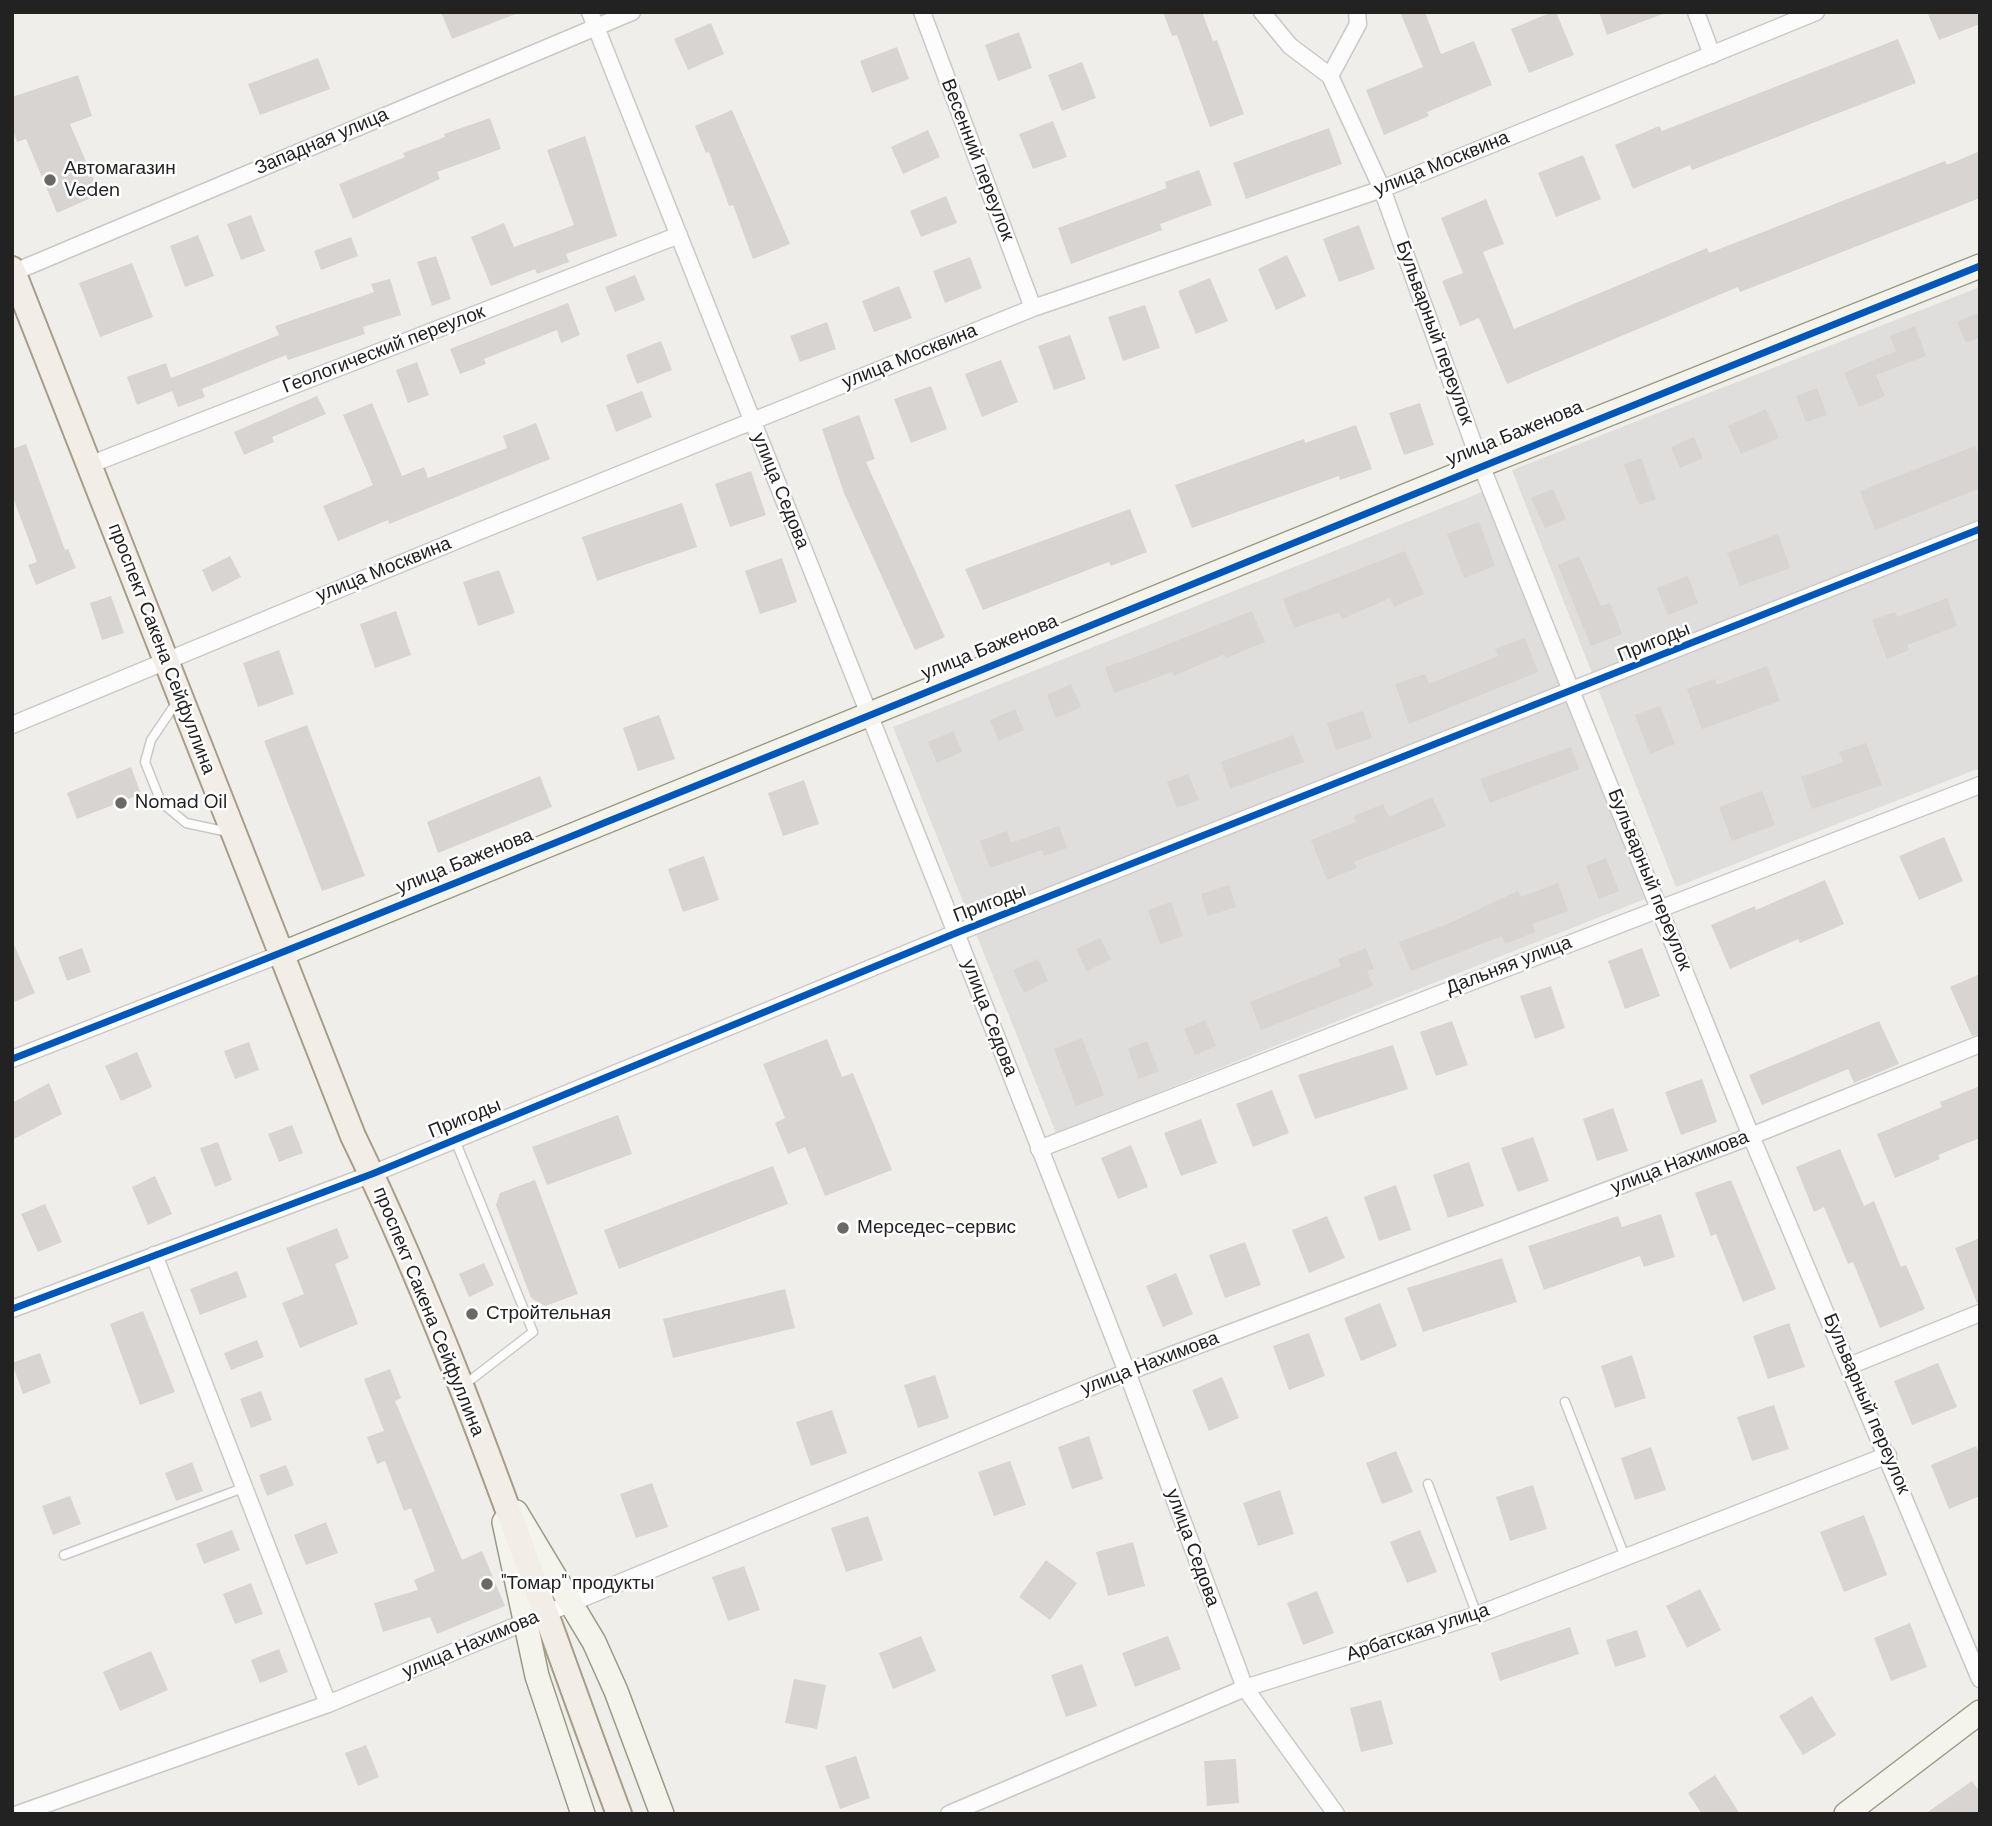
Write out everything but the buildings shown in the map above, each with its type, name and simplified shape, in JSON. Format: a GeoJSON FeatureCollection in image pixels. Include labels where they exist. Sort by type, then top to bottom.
{"type":"FeatureCollection","features":[{"type":"Feature","properties":{"kind":"main road","name":"проспект Сакена Сейфуллина"},"geometry":{"type":"LineString","coordinates":[[13,271],[353,1136],[392,1217],[460,1388],[494,1478],[535,1618],[619,1814]]}},
{"type":"Feature","properties":{"kind":"street","name":"Западная улица"},"geometry":{"type":"LineString","coordinates":[[13,271],[593,19],[632,12]]}},
{"type":"Feature","properties":{"kind":"street","name":"Весенний переулок"},"geometry":{"type":"LineString","coordinates":[[922,12],[1033,308]]}},
{"type":"Feature","properties":{"kind":"street","name":"Бульварный переулок"},"geometry":{"type":"LineString","coordinates":[[1262,12],[1290,46],[1330,76],[1382,189],[1481,465],[1572,693],[1751,1136],[1888,1455],[1980,1679]]}},
{"type":"Feature","properties":{"kind":"street"},"geometry":{"type":"LineString","coordinates":[[1330,76],[1358,24],[1357,12]]}},
{"type":"Feature","properties":{"kind":"street"},"geometry":{"type":"LineString","coordinates":[[1696,12],[1712,55]]}},
{"type":"Feature","properties":{"kind":"street","name":"улица Москвина"},"geometry":{"type":"LineString","coordinates":[[12,725],[752,420],[1033,308],[1382,189],[1816,12]]}},
{"type":"Feature","properties":{"kind":"street","name":"улица Седова"},"geometry":{"type":"LineString","coordinates":[[593,19],[956,933],[1127,1372],[1245,1688],[1336,1814]]}},
{"type":"Feature","properties":{"kind":"street","name":"Геологический переулок"},"geometry":{"type":"LineString","coordinates":[[89,465],[679,235]]}},
{"type":"Feature","properties":{"kind":"street","name":"улица Баженова"},"geometry":{"type":"LineString","coordinates":[[12,1059],[281,954],[1481,465],[1980,266]]}},
{"type":"Feature","properties":{"kind":"street","name":"Пригоды"},"geometry":{"type":"LineString","coordinates":[[12,1309],[372,1174],[956,933],[1572,693],[1980,529]]}},
{"type":"Feature","properties":{"kind":"street","name":"Дальняя улица"},"geometry":{"type":"LineString","coordinates":[[1040,1149],[1980,785]]}},
{"type":"Feature","properties":{"kind":"street","name":"улица Нахимова"},"geometry":{"type":"LineString","coordinates":[[18,1814],[328,1704],[1127,1372],[1751,1136],[1980,1044]]}},
{"type":"Feature","properties":{"kind":"street"},"geometry":{"type":"LineString","coordinates":[[154,1255],[328,1704]]}},
{"type":"Feature","properties":{"kind":"street"},"geometry":{"type":"LineString","coordinates":[[1850,1366],[1980,1313]]}},
{"type":"Feature","properties":{"kind":"street","name":"Арбатская улица"},"geometry":{"type":"LineString","coordinates":[[949,1814],[1245,1688],[1477,1615],[1888,1455]]}},
{"type":"Feature","properties":{"kind":"street"},"geometry":{"type":"LineString","coordinates":[[494,1478],[572,1603],[616,1690],[662,1814]]}},
{"type":"Feature","properties":{"kind":"street"},"geometry":{"type":"LineString","coordinates":[[535,1618],[555,1735],[583,1814]]}},
{"type":"Feature","properties":{"kind":"street"},"geometry":{"type":"LineString","coordinates":[[1846,1814],[1980,1712]]}},
{"type":"Feature","properties":{"kind":"lane"},"geometry":{"type":"LineString","coordinates":[[180,698],[151,740],[145,762],[161,802],[186,823],[234,834]]}},
{"type":"Feature","properties":{"kind":"lane"},"geometry":{"type":"LineString","coordinates":[[455,1140],[533,1332],[460,1388]]}},
{"type":"Feature","properties":{"kind":"lane"},"geometry":{"type":"LineString","coordinates":[[1565,1402],[1625,1557]]}},
{"type":"Feature","properties":{"kind":"lane"},"geometry":{"type":"LineString","coordinates":[[1429,1484],[1477,1615]]}},
{"type":"Feature","properties":{"kind":"lane"},"geometry":{"type":"LineString","coordinates":[[64,1555],[243,1488]]}},
{"type":"Feature","properties":{"kind":"shaded area"},"geometry":{"type":"Polygon","coordinates":[[[1980,287],[1980,768],[1676,887],[1512,470],[1980,287]]]}},
{"type":"Feature","properties":{"kind":"shaded area"},"geometry":{"type":"Polygon","coordinates":[[[1482,492],[1645,899],[1056,1133],[893,727],[1482,492]]]}},
{"type":"Feature","properties":{"kind":"cycle path"},"geometry":{"type":"LineString","coordinates":[[12,1059],[505,863],[1980,266]]}},
{"type":"Feature","properties":{"kind":"cycle path"},"geometry":{"type":"LineString","coordinates":[[12,1309],[372,1174],[956,933],[1980,529]]}},
{"type":"Feature","properties":{"kind":"place","name":"Автомагазин Veden"},"geometry":{"type":"Point","coordinates":[50,180]}},
{"type":"Feature","properties":{"kind":"place","name":"Nomad Oil"},"geometry":{"type":"Point","coordinates":[121,803]}},
{"type":"Feature","properties":{"kind":"place","name":"Мерседес-сервис"},"geometry":{"type":"Point","coordinates":[843,1228]}},
{"type":"Feature","properties":{"kind":"place","name":"Стройтельная"},"geometry":{"type":"Point","coordinates":[472,1314]}},
{"type":"Feature","properties":{"kind":"place","name":"\"Томар\" продукты"},"geometry":{"type":"Point","coordinates":[487,1584]}}]}
